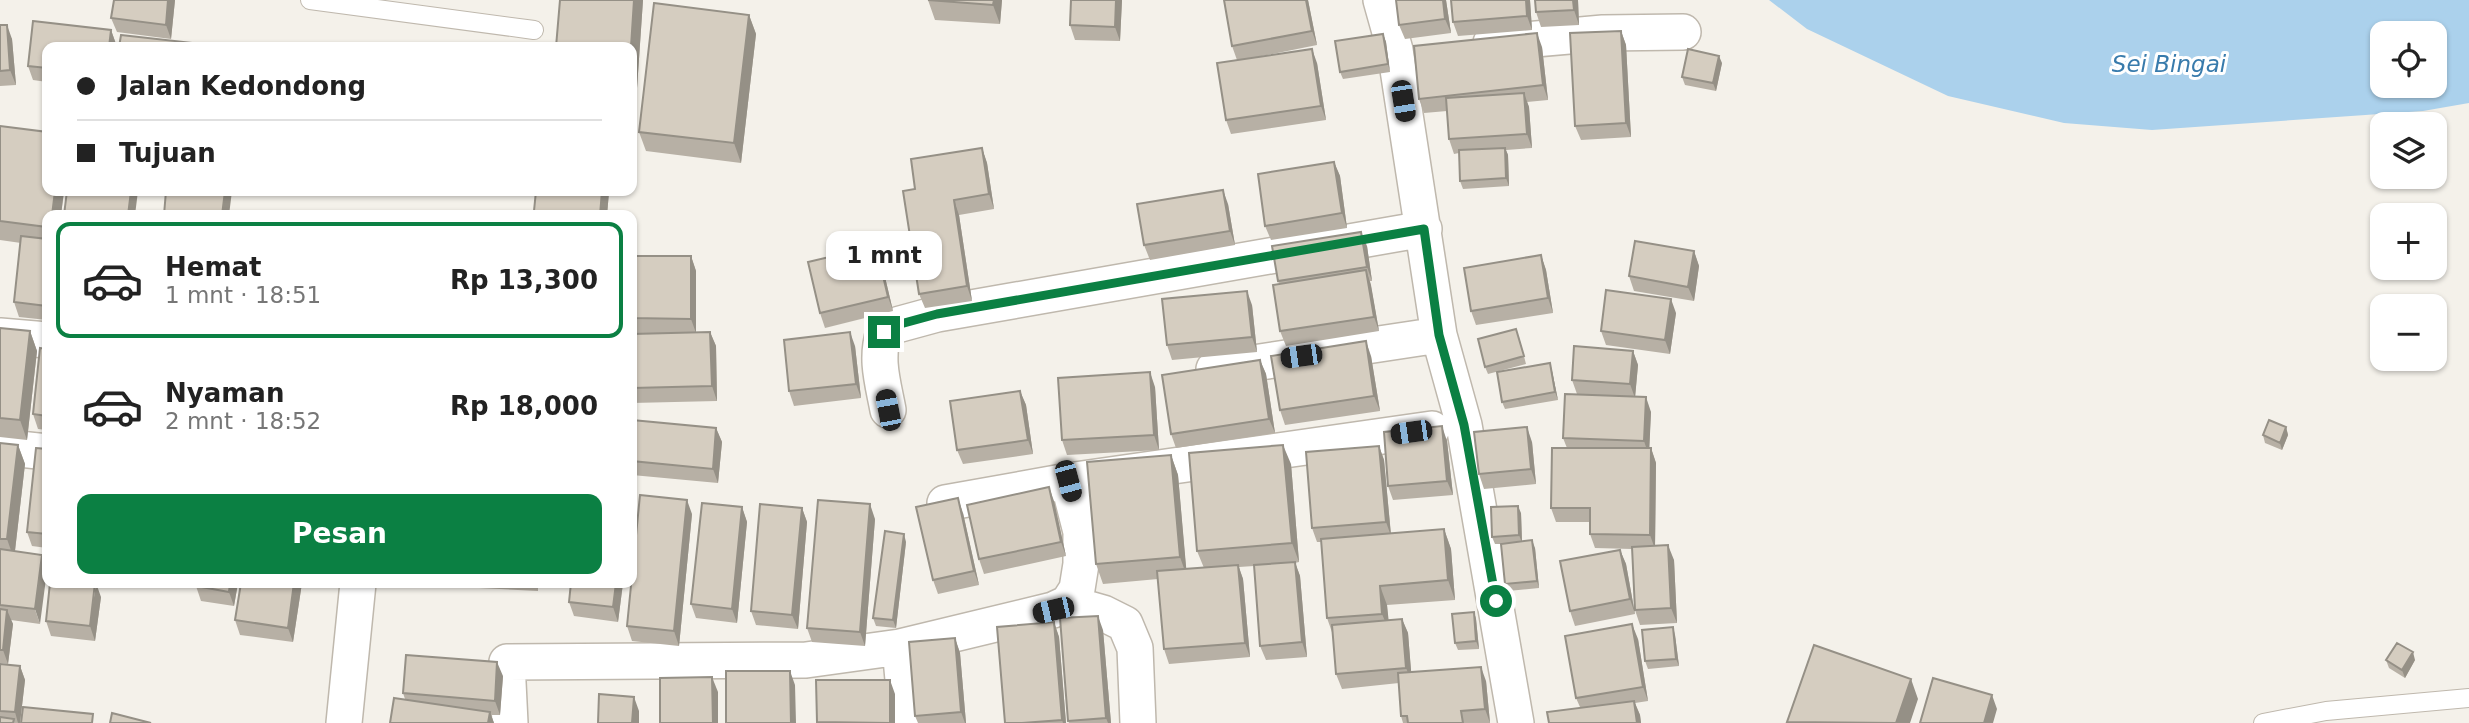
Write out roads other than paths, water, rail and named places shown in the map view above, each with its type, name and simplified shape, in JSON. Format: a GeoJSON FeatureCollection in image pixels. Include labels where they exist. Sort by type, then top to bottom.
{"type":"FeatureCollection","features":[{"type":"Feature","properties":{"kind":"street"},"geometry":{"type":"LineString","coordinates":[[1381,0],[1395,50],[1439,335],[1464,425],[1517,723]]}},
{"type":"Feature","properties":{"kind":"street"},"geometry":{"type":"LineString","coordinates":[[1395,50],[1603,33],[1683,32]]}},
{"type":"Feature","properties":{"kind":"street"},"geometry":{"type":"LineString","coordinates":[[888,410],[879,348],[884,332],[893,326],[937,314],[1424,229]]}},
{"type":"Feature","properties":{"kind":"street"},"geometry":{"type":"LineString","coordinates":[[1191,372],[1439,335]]}},
{"type":"Feature","properties":{"kind":"street"},"geometry":{"type":"LineString","coordinates":[[0,336],[42,340]]}},
{"type":"Feature","properties":{"kind":"street"},"geometry":{"type":"LineString","coordinates":[[944,503],[1068,481],[1464,425]]}},
{"type":"Feature","properties":{"kind":"street"},"geometry":{"type":"LineString","coordinates":[[0,447],[42,451]]}},
{"type":"Feature","properties":{"kind":"street"},"geometry":{"type":"LineString","coordinates":[[510,723],[507,662],[806,660],[900,647],[1053,610],[1068,603],[1077,589],[1081,564],[1082,531],[1068,481]]}},
{"type":"Feature","properties":{"kind":"street"},"geometry":{"type":"LineString","coordinates":[[344,723],[358,588]]}},
{"type":"Feature","properties":{"kind":"street"},"geometry":{"type":"LineString","coordinates":[[1068,603],[1103,613],[1125,624],[1135,648],[1138,723]]}},
{"type":"Feature","properties":{"kind":"street"},"geometry":{"type":"LineString","coordinates":[[900,647],[907,723]]}},
{"type":"Feature","properties":{"kind":"lane"},"geometry":{"type":"LineString","coordinates":[[310,0],[534,30]]}},
{"type":"Feature","properties":{"kind":"lane"},"geometry":{"type":"LineString","coordinates":[[2263,723],[2326,711],[2469,698]]}},
{"type":"Feature","properties":{"kind":"water","name":"Sei Bingai"},"geometry":{"type":"Polygon","coordinates":[[[1769,0],[2469,0],[2469,103],[2423,111],[2370,112],[2370,115],[2152,130],[2064,123],[1948,96],[1807,29],[1769,0]]]}}]}
